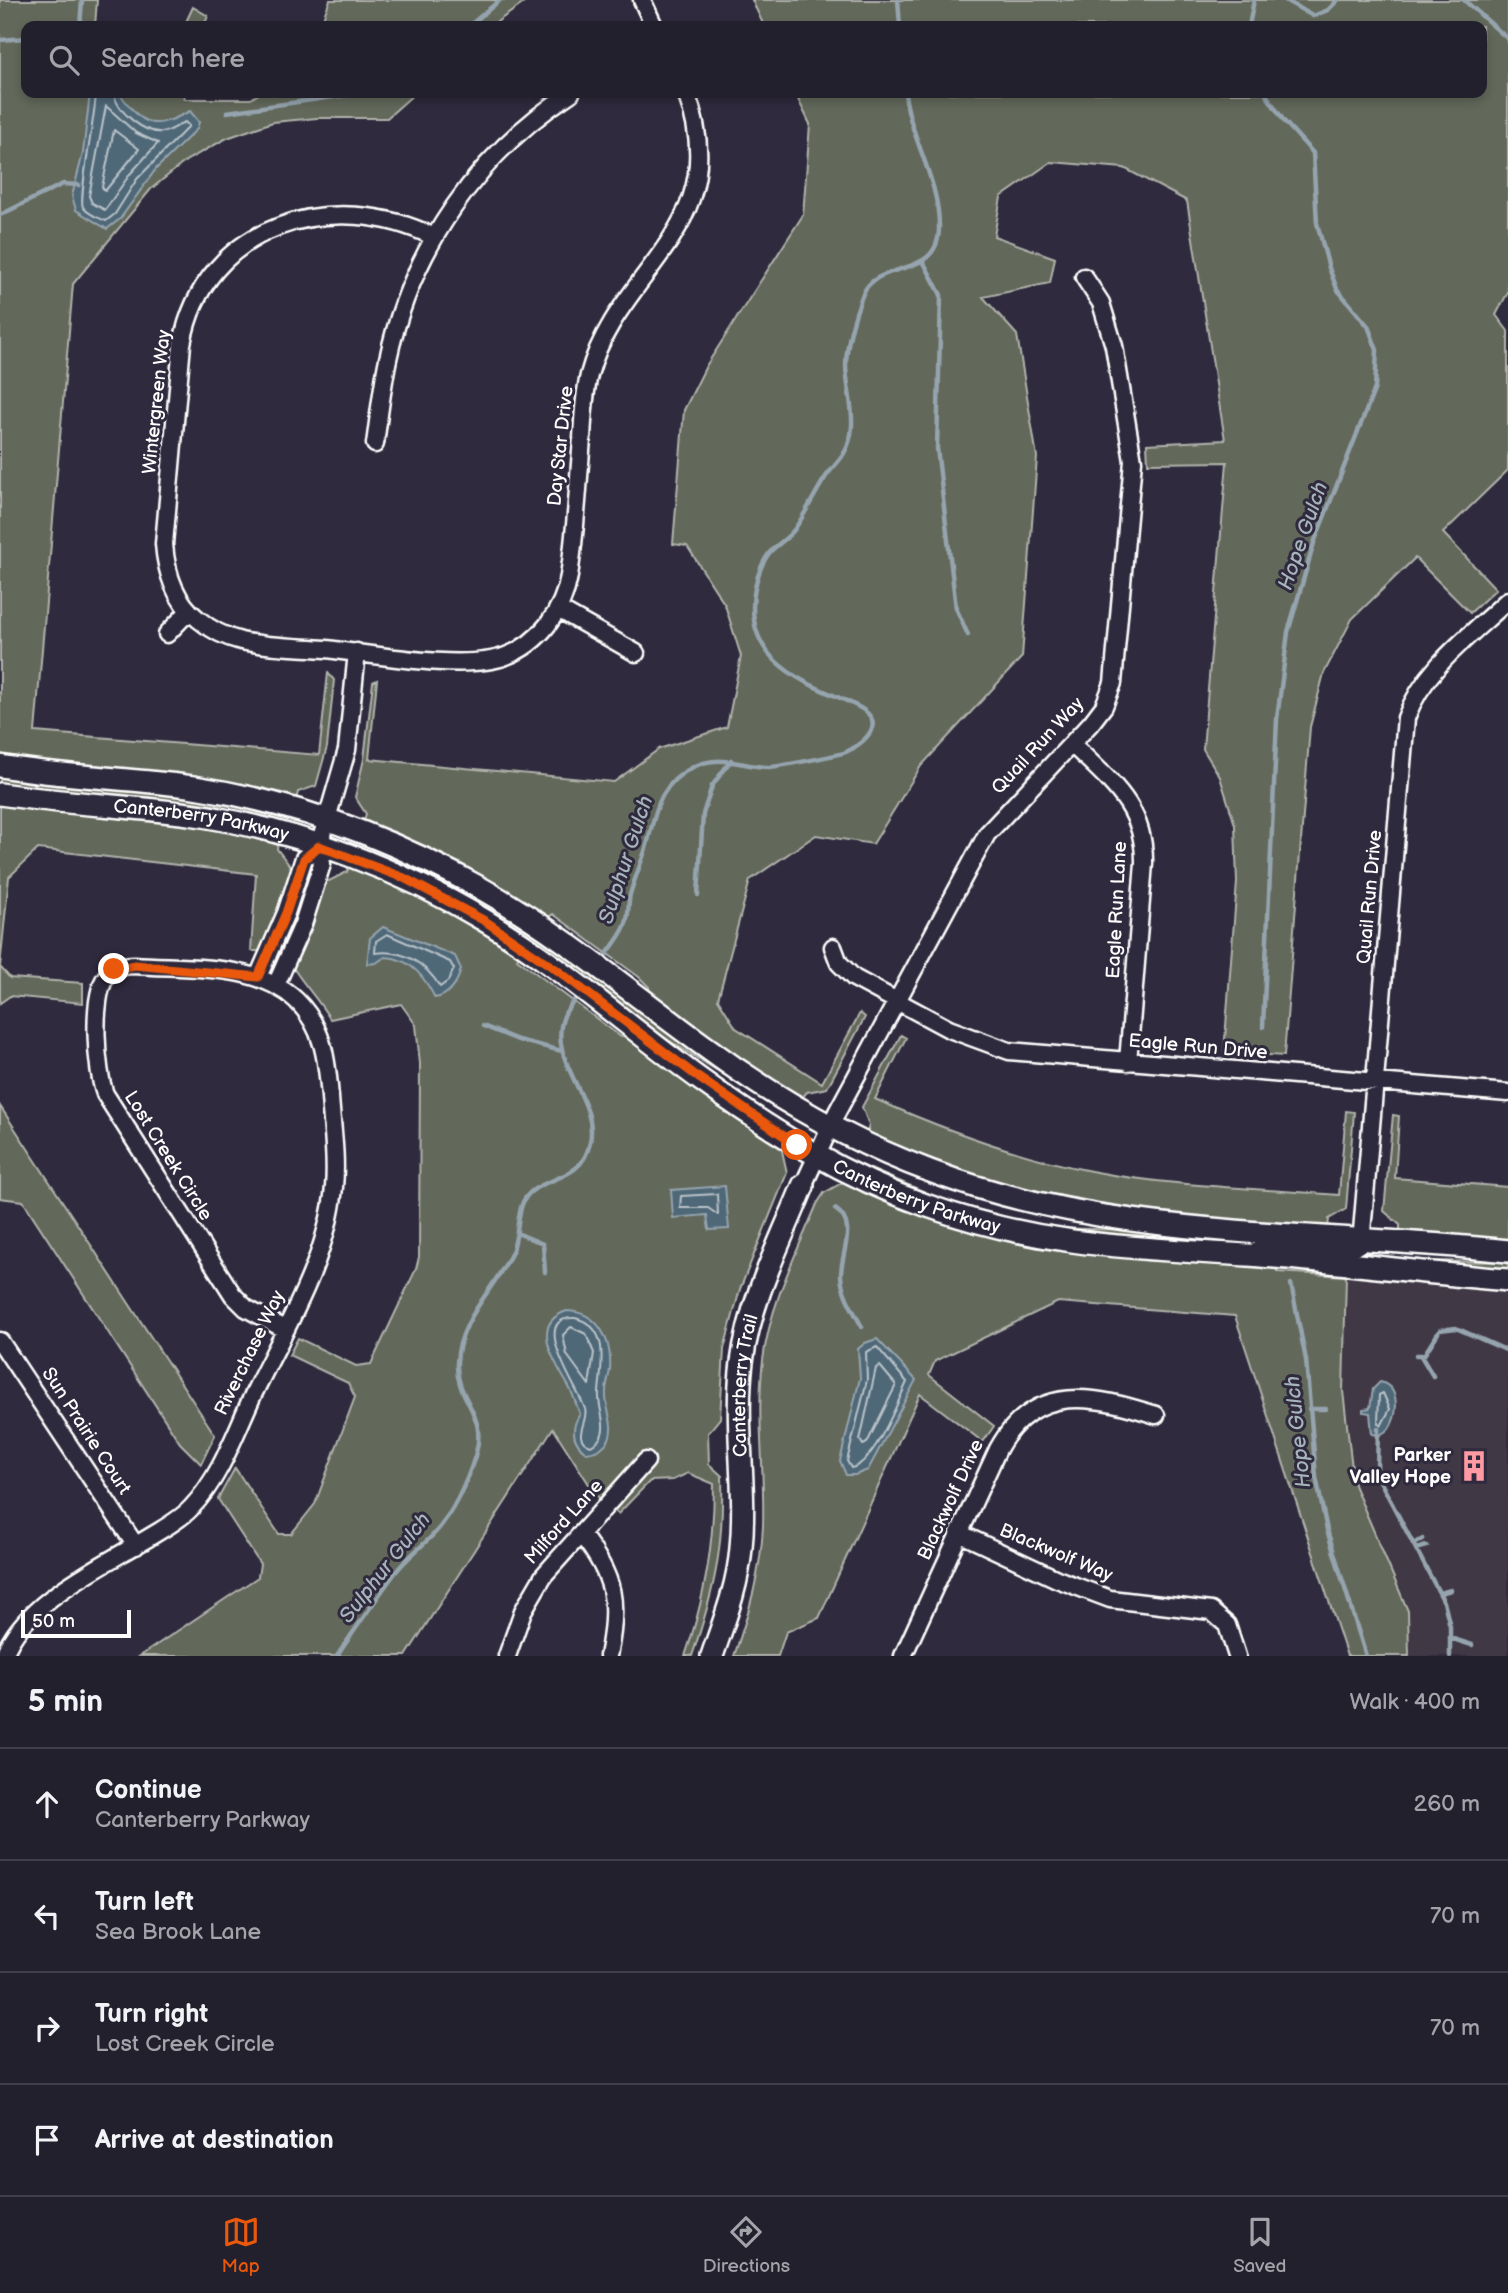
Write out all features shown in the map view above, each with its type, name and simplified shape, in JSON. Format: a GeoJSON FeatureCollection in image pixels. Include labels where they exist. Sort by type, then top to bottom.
{"type":"FeatureCollection","features":[{"type":"Feature","properties":{"kind":"street"},"geometry":{"type":"LineString","coordinates":[[642,0],[652,21]]}},
{"type":"Feature","properties":{"kind":"street"},"geometry":{"type":"LineString","coordinates":[[375,444],[393,336],[411,285],[434,237],[468,188],[495,156],[528,125],[564,98]]}},
{"type":"Feature","properties":{"kind":"street","name":"Day Star Drive"},"geometry":{"type":"LineString","coordinates":[[189,611],[214,630],[242,641],[461,662],[495,659],[513,653],[534,639],[558,610],[566,591],[571,566],[590,373],[609,330],[675,235],[691,198],[698,149],[694,119],[688,98]]}},
{"type":"Feature","properties":{"kind":"street","name":"Wintergreen Way"},"geometry":{"type":"LineString","coordinates":[[189,611],[172,583],[164,544],[182,344],[190,314],[202,287],[219,264],[244,243],[295,222],[315,218],[372,218],[407,225],[434,237]]}},
{"type":"Feature","properties":{"kind":"street","name":"Quail Run Way"},"geometry":{"type":"LineString","coordinates":[[830,1126],[987,834],[1104,706],[1115,677],[1132,450],[1114,346],[1101,303],[1084,277]]}},
{"type":"Feature","properties":{"kind":"street","name":"Quail Run Drive"},"geometry":{"type":"LineString","coordinates":[[1363,1238],[1406,718],[1425,680],[1505,608]]}},
{"type":"Feature","properties":{"kind":"street"},"geometry":{"type":"LineString","coordinates":[[558,610],[636,653]]}},
{"type":"Feature","properties":{"kind":"street"},"geometry":{"type":"LineString","coordinates":[[167,634],[189,611]]}},
{"type":"Feature","properties":{"kind":"street"},"geometry":{"type":"LineString","coordinates":[[276,985],[317,884],[322,864],[319,846],[347,750],[357,652]]}},
{"type":"Feature","properties":{"kind":"street","name":"Eagle Run Lane"},"geometry":{"type":"LineString","coordinates":[[1072,744],[1124,795],[1142,832],[1144,863],[1128,1062]]}},
{"type":"Feature","properties":{"kind":"street","name":"Canterberry Parkway"},"geometry":{"type":"LineString","coordinates":[[0,766],[194,787],[284,807],[386,841],[448,870],[511,906],[569,945],[751,1079],[830,1126],[925,1169],[1039,1205],[1153,1223],[1508,1251]]}},
{"type":"Feature","properties":{"kind":"street","name":"Canterberry Parkway"},"geometry":{"type":"LineString","coordinates":[[0,794],[198,816],[252,826],[319,846],[404,878],[485,921],[557,970],[731,1101],[817,1156],[927,1206],[1023,1235],[1084,1244],[1248,1255],[1508,1280]]}},
{"type":"Feature","properties":{"kind":"street"},"geometry":{"type":"LineString","coordinates":[[258,977],[286,913],[304,859],[319,846]]}},
{"type":"Feature","properties":{"kind":"street","name":"Eagle Run Drive"},"geometry":{"type":"LineString","coordinates":[[833,947],[836,958],[848,973],[896,1002],[968,1038],[1009,1051],[1508,1093]]}},
{"type":"Feature","properties":{"kind":"street","name":"Lost Creek Circle"},"geometry":{"type":"LineString","coordinates":[[276,985],[258,977],[135,965],[106,966],[100,991],[96,1049],[99,1077],[105,1094],[233,1295],[246,1308],[284,1329]]}},
{"type":"Feature","properties":{"kind":"street","name":"Riverchase Way"},"geometry":{"type":"LineString","coordinates":[[4,1656],[15,1633],[35,1611],[186,1513],[207,1488],[321,1249],[333,1195],[335,1159],[324,1045],[303,1007],[276,985]]}},
{"type":"Feature","properties":{"kind":"street","name":"Canterberry Trail"},"geometry":{"type":"LineString","coordinates":[[712,1656],[734,1592],[741,1548],[739,1397],[747,1335],[763,1282],[830,1126]]}},
{"type":"Feature","properties":{"kind":"street"},"geometry":{"type":"LineString","coordinates":[[1248,1255],[1270,1245],[1353,1250],[1360,1245],[1363,1238]]}},
{"type":"Feature","properties":{"kind":"street","name":"Sun Prairie Court"},"geometry":{"type":"LineString","coordinates":[[0,1341],[136,1546]]}},
{"type":"Feature","properties":{"kind":"street","name":"Blackwolf Drive"},"geometry":{"type":"LineString","coordinates":[[903,1656],[1002,1442],[1027,1415],[1056,1402],[1086,1397],[1104,1399],[1156,1415]]}},
{"type":"Feature","properties":{"kind":"street","name":"Milford Lane"},"geometry":{"type":"LineString","coordinates":[[507,1656],[532,1592],[646,1461]]}},
{"type":"Feature","properties":{"kind":"street","name":"Blackwolf Way"},"geometry":{"type":"LineString","coordinates":[[959,1533],[1057,1579],[1110,1600],[1224,1611],[1237,1656]]}},
{"type":"Feature","properties":{"kind":"street"},"geometry":{"type":"LineString","coordinates":[[581,1534],[599,1557],[614,1592],[614,1617],[608,1656]]}},
{"type":"Feature","properties":{"kind":"shaded area"},"geometry":{"type":"Polygon","coordinates":[[[1346,1276],[1394,1277],[1508,1292],[1508,1656],[1409,1656],[1408,1611],[1354,1485],[1343,1391],[1346,1276]]]}},
{"type":"Feature","properties":{"kind":"green space"},"geometry":{"type":"Polygon","coordinates":[[[0,0],[97,0],[95,21],[21,21],[21,98],[409,98],[387,118],[317,118],[273,122],[227,138],[187,160],[151,189],[73,284],[35,732],[319,755],[328,673],[334,680],[327,747],[316,786],[298,792],[296,800],[0,757],[0,0]]]}},
{"type":"Feature","properties":{"kind":"green space"},"geometry":{"type":"Polygon","coordinates":[[[330,0],[528,0],[498,21],[322,21],[330,0]]]}},
{"type":"Feature","properties":{"kind":"green space"},"geometry":{"type":"Polygon","coordinates":[[[752,0],[1508,0],[1508,292],[1496,315],[1508,331],[1508,470],[1443,533],[1496,589],[1470,613],[1415,558],[1352,619],[1324,673],[1310,727],[1284,1056],[1224,1052],[1237,882],[1235,825],[1220,777],[1203,749],[1227,462],[1148,463],[1147,444],[1225,440],[1187,201],[1124,168],[1051,162],[1001,197],[994,236],[1055,258],[1050,283],[983,297],[1017,335],[1037,457],[1022,657],[921,766],[873,844],[816,835],[750,880],[718,999],[736,1028],[822,1083],[860,1013],[865,1017],[827,1088],[807,1092],[801,1099],[769,1080],[650,994],[649,987],[639,977],[553,914],[547,918],[363,823],[366,814],[355,797],[364,759],[373,682],[377,680],[369,759],[614,782],[659,749],[727,727],[741,656],[725,605],[687,546],[673,544],[684,410],[706,366],[803,215],[810,124],[797,98],[1487,98],[1487,21],[762,21],[752,0]]]}},
{"type":"Feature","properties":{"kind":"green space"},"geometry":{"type":"Polygon","coordinates":[[[193,7],[208,16],[206,21],[186,21],[193,7]]]}},
{"type":"Feature","properties":{"kind":"green space"},"geometry":{"type":"Polygon","coordinates":[[[0,775],[185,796],[258,810],[294,819],[295,822],[230,806],[0,784],[0,775]]]}},
{"type":"Feature","properties":{"kind":"green space"},"geometry":{"type":"Polygon","coordinates":[[[0,803],[175,822],[278,843],[277,849],[293,870],[263,951],[251,951],[256,874],[38,849],[9,877],[0,967],[0,803]]]}},
{"type":"Feature","properties":{"kind":"green space"},"geometry":{"type":"Polygon","coordinates":[[[357,847],[477,895],[531,928],[797,1120],[357,847]]]}},
{"type":"Feature","properties":{"kind":"green space"},"geometry":{"type":"Polygon","coordinates":[[[349,866],[454,913],[520,954],[517,959],[621,1037],[625,1033],[781,1146],[787,1173],[740,1289],[724,1349],[720,1418],[708,1433],[709,1464],[722,1476],[721,1525],[712,1588],[692,1656],[685,1656],[707,1572],[714,1484],[688,1473],[673,1480],[650,1481],[618,1514],[596,1495],[553,1428],[406,1656],[140,1656],[258,1577],[260,1564],[218,1499],[235,1468],[279,1534],[291,1534],[315,1504],[355,1397],[348,1383],[289,1355],[298,1338],[356,1366],[371,1364],[416,1269],[419,1257],[420,1064],[416,1025],[401,1004],[330,1019],[292,966],[324,880],[329,881],[347,872],[349,866]]]}},
{"type":"Feature","properties":{"kind":"green space"},"geometry":{"type":"Polygon","coordinates":[[[307,870],[313,872],[304,905],[275,963],[273,961],[307,870]]]}},
{"type":"Feature","properties":{"kind":"green space"},"geometry":{"type":"Polygon","coordinates":[[[0,967],[10,978],[83,983],[83,1003],[10,996],[0,1003],[0,967]]]}},
{"type":"Feature","properties":{"kind":"green space"},"geometry":{"type":"Polygon","coordinates":[[[901,1035],[906,1038],[875,1099],[1008,1150],[1091,1171],[1183,1184],[1339,1195],[1346,1111],[1354,1112],[1346,1209],[1329,1219],[1328,1228],[1131,1212],[1030,1192],[931,1161],[867,1134],[869,1125],[862,1107],[901,1035]]]}},
{"type":"Feature","properties":{"kind":"green space"},"geometry":{"type":"Polygon","coordinates":[[[0,1106],[215,1435],[201,1464],[180,1443],[23,1201],[0,1198],[0,1106]]]}},
{"type":"Feature","properties":{"kind":"green space"},"geometry":{"type":"Polygon","coordinates":[[[1393,1115],[1399,1116],[1395,1178],[1508,1187],[1508,1243],[1400,1234],[1400,1225],[1384,1211],[1393,1115]]]}},
{"type":"Feature","properties":{"kind":"green space"},"geometry":{"type":"Polygon","coordinates":[[[849,1160],[944,1200],[1045,1228],[1135,1230],[1333,1248],[1261,1242],[1172,1242],[1042,1231],[937,1201],[850,1164],[849,1160]]]}},
{"type":"Feature","properties":{"kind":"green space"},"geometry":{"type":"Polygon","coordinates":[[[845,1181],[978,1231],[1061,1251],[1277,1267],[1277,1272],[1346,1276],[1343,1391],[1354,1485],[1408,1611],[1409,1656],[1347,1656],[1235,1316],[1058,1302],[935,1361],[929,1375],[994,1426],[983,1442],[920,1394],[819,1618],[786,1632],[778,1656],[734,1656],[753,1592],[762,1543],[760,1401],[766,1340],[785,1280],[817,1204],[824,1193],[845,1181]]]}},
{"type":"Feature","properties":{"kind":"green space"},"geometry":{"type":"Polygon","coordinates":[[[1424,1261],[1508,1262],[1508,1271],[1424,1261]]]}},
{"type":"Feature","properties":{"kind":"water"},"geometry":{"type":"Polygon","coordinates":[[[89,98],[123,98],[136,113],[150,122],[167,121],[190,111],[199,122],[197,129],[156,169],[120,219],[107,229],[76,210],[72,196],[83,153],[89,98]]]}},
{"type":"Feature","properties":{"kind":"water"},"geometry":{"type":"Polygon","coordinates":[[[383,927],[455,956],[461,969],[452,988],[435,998],[416,970],[402,961],[385,957],[376,963],[367,964],[370,938],[383,927]]]}},
{"type":"Feature","properties":{"kind":"water"},"geometry":{"type":"Polygon","coordinates":[[[725,1186],[729,1229],[709,1230],[707,1215],[673,1218],[671,1190],[725,1186]]]}},
{"type":"Feature","properties":{"kind":"water"},"geometry":{"type":"Polygon","coordinates":[[[567,1311],[587,1316],[595,1322],[605,1338],[610,1358],[606,1401],[611,1434],[597,1451],[587,1453],[574,1435],[580,1414],[548,1346],[549,1325],[555,1317],[567,1311]]]}},
{"type":"Feature","properties":{"kind":"water"},"geometry":{"type":"Polygon","coordinates":[[[877,1339],[916,1380],[868,1470],[846,1475],[840,1461],[860,1378],[858,1349],[877,1339]]]}},
{"type":"Feature","properties":{"kind":"water"},"geometry":{"type":"Polygon","coordinates":[[[1380,1382],[1392,1389],[1396,1409],[1389,1429],[1380,1435],[1372,1434],[1370,1413],[1363,1412],[1363,1409],[1370,1408],[1373,1389],[1380,1382]]]}},
{"type":"Feature","properties":{"kind":"waterway"},"geometry":{"type":"LineString","coordinates":[[80,21],[82,0]]}},
{"type":"Feature","properties":{"kind":"waterway"},"geometry":{"type":"LineString","coordinates":[[475,21],[500,0]]}},
{"type":"Feature","properties":{"kind":"waterway","name":"Sulphur Gulch"},"geometry":{"type":"LineString","coordinates":[[898,0],[900,21]]}},
{"type":"Feature","properties":{"kind":"waterway","name":"Hope Gulch"},"geometry":{"type":"LineString","coordinates":[[1250,21],[1254,0]]}},
{"type":"Feature","properties":{"kind":"waterway","name":"Hope Gulch"},"geometry":{"type":"LineString","coordinates":[[1285,0],[1313,16],[1328,10],[1338,0]]}},
{"type":"Feature","properties":{"kind":"waterway"},"geometry":{"type":"LineString","coordinates":[[1464,0],[1508,39]]}},
{"type":"Feature","properties":{"kind":"waterway"},"geometry":{"type":"LineString","coordinates":[[0,40],[21,38]]}},
{"type":"Feature","properties":{"kind":"waterway"},"geometry":{"type":"LineString","coordinates":[[227,112],[326,98]]}},
{"type":"Feature","properties":{"kind":"waterway","name":"Sulphur Gulch"},"geometry":{"type":"LineString","coordinates":[[602,961],[627,922],[630,895],[660,800],[681,774],[713,761],[769,767],[841,754],[861,742],[872,728],[870,716],[786,670],[766,650],[755,624],[755,588],[766,558],[794,530],[848,444],[852,411],[846,358],[862,296],[869,284],[880,276],[919,262],[929,255],[937,243],[938,209],[906,98]]}},
{"type":"Feature","properties":{"kind":"waterway","name":"Hope Gulch"},"geometry":{"type":"LineString","coordinates":[[1263,1027],[1277,719],[1288,632],[1314,543],[1375,388],[1377,350],[1368,326],[1337,289],[1329,268],[1317,223],[1313,153],[1284,121],[1268,98]]}},
{"type":"Feature","properties":{"kind":"waterway"},"geometry":{"type":"LineString","coordinates":[[0,215],[63,184],[79,185]]}},
{"type":"Feature","properties":{"kind":"waterway"},"geometry":{"type":"LineString","coordinates":[[923,261],[941,295],[937,448],[956,608],[968,635]]}},
{"type":"Feature","properties":{"kind":"waterway"},"geometry":{"type":"LineString","coordinates":[[698,895],[703,814],[712,786],[731,760]]}},
{"type":"Feature","properties":{"kind":"waterway","name":"Sulphur Gulch"},"geometry":{"type":"LineString","coordinates":[[337,1656],[395,1573],[446,1519],[472,1466],[478,1428],[461,1387],[457,1362],[464,1332],[511,1254],[523,1202],[529,1193],[538,1187],[578,1166],[590,1142],[591,1126],[587,1110],[567,1064],[560,1032],[565,1013],[579,994]]}},
{"type":"Feature","properties":{"kind":"waterway"},"geometry":{"type":"LineString","coordinates":[[483,1026],[518,1040],[562,1051]]}},
{"type":"Feature","properties":{"kind":"waterway"},"geometry":{"type":"LineString","coordinates":[[835,1209],[842,1215],[847,1231],[841,1268],[842,1283],[862,1327]]}},
{"type":"Feature","properties":{"kind":"waterway"},"geometry":{"type":"LineString","coordinates":[[517,1233],[543,1244],[545,1272]]}},
{"type":"Feature","properties":{"kind":"waterway","name":"Hope Gulch"},"geometry":{"type":"LineString","coordinates":[[1291,1284],[1306,1360],[1316,1477],[1327,1530],[1366,1656]]}},
{"type":"Feature","properties":{"kind":"waterway"},"geometry":{"type":"LineString","coordinates":[[1440,1330],[1456,1328],[1508,1351]]}},
{"type":"Feature","properties":{"kind":"waterway"},"geometry":{"type":"LineString","coordinates":[[1416,1355],[1424,1355],[1438,1333]]}},
{"type":"Feature","properties":{"kind":"waterway"},"geometry":{"type":"LineString","coordinates":[[1421,1356],[1433,1376]]}},
{"type":"Feature","properties":{"kind":"waterway"},"geometry":{"type":"LineString","coordinates":[[1309,1409],[1326,1409]]}},
{"type":"Feature","properties":{"kind":"waterway"},"geometry":{"type":"LineString","coordinates":[[1378,1429],[1377,1469],[1380,1481],[1444,1602],[1450,1626],[1450,1656]]}},
{"type":"Feature","properties":{"kind":"waterway"},"geometry":{"type":"LineString","coordinates":[[1413,1544],[1423,1539]]}},
{"type":"Feature","properties":{"kind":"waterway"},"geometry":{"type":"LineString","coordinates":[[1416,1549],[1427,1546]]}},
{"type":"Feature","properties":{"kind":"waterway"},"geometry":{"type":"LineString","coordinates":[[1440,1593],[1451,1590]]}},
{"type":"Feature","properties":{"kind":"waterway"},"geometry":{"type":"LineString","coordinates":[[1450,1638],[1472,1645]]}},
{"type":"Feature","properties":{"kind":"place","name":"Parker Valley Hope"},"geometry":{"type":"Point","coordinates":[1474,1466]}},
{"type":"Feature","properties":{"kind":"route"},"geometry":{"type":"LineString","coordinates":[[114,969],[135,965],[258,977],[286,913],[304,859],[319,846],[404,878],[485,921],[557,970],[742,1109],[797,1145]]}}]}
